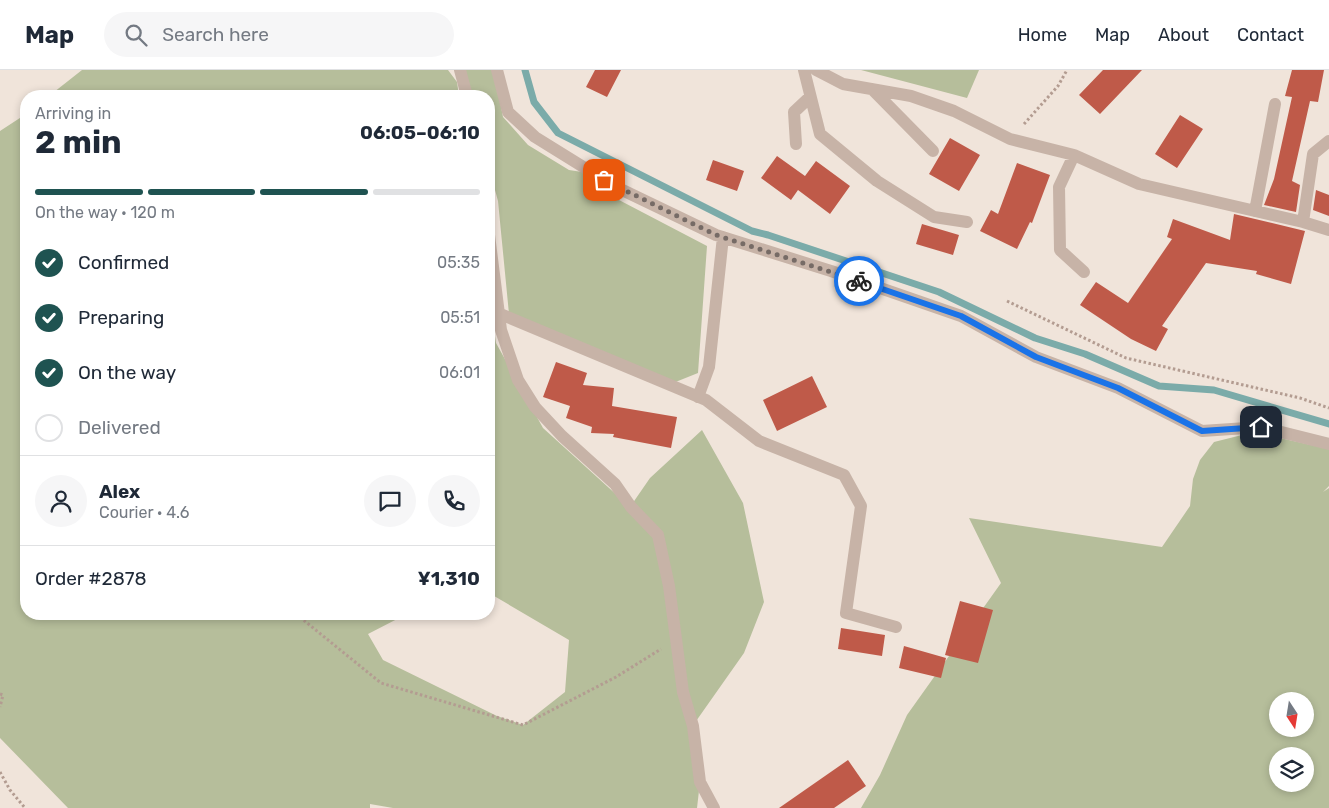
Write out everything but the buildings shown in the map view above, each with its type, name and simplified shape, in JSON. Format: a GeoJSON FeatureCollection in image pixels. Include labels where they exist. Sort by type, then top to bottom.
{"type":"FeatureCollection","features":[{"type":"Feature","properties":{"kind":"street"},"geometry":{"type":"LineString","coordinates":[[460,70],[464,77],[466,90]]}},
{"type":"Feature","properties":{"kind":"street"},"geometry":{"type":"LineString","coordinates":[[497,70],[508,112],[535,137],[614,186],[723,237],[831,271],[961,316],[1036,357],[1118,388],[1202,431],[1261,427],[1329,444]]}},
{"type":"Feature","properties":{"kind":"street"},"geometry":{"type":"LineString","coordinates":[[804,70],[820,134],[877,181],[934,217],[968,222]]}},
{"type":"Feature","properties":{"kind":"street"},"geometry":{"type":"LineString","coordinates":[[816,70],[843,84],[911,96],[954,111],[1010,139],[1074,155],[1139,184],[1303,222],[1329,230]]}},
{"type":"Feature","properties":{"kind":"street"},"geometry":{"type":"LineString","coordinates":[[872,89],[933,151]]}},
{"type":"Feature","properties":{"kind":"street"},"geometry":{"type":"LineString","coordinates":[[796,144],[794,112],[810,97]]}},
{"type":"Feature","properties":{"kind":"street"},"geometry":{"type":"LineString","coordinates":[[1255,211],[1276,104]]}},
{"type":"Feature","properties":{"kind":"street"},"geometry":{"type":"LineString","coordinates":[[1303,222],[1313,154],[1329,141]]}},
{"type":"Feature","properties":{"kind":"street"},"geometry":{"type":"LineString","coordinates":[[1074,155],[1059,187],[1060,250],[1084,272]]}},
{"type":"Feature","properties":{"kind":"street"},"geometry":{"type":"LineString","coordinates":[[698,396],[709,367],[723,237]]}},
{"type":"Feature","properties":{"kind":"street"},"geometry":{"type":"LineString","coordinates":[[495,287],[501,330],[518,380],[535,408],[562,436],[615,484],[631,507],[658,535],[669,586],[683,692],[693,726],[700,782],[714,808]]}},
{"type":"Feature","properties":{"kind":"street"},"geometry":{"type":"LineString","coordinates":[[498,313],[698,396],[706,400],[759,441],[844,475],[861,506],[846,613],[896,627]]}},
{"type":"Feature","properties":{"kind":"path"},"geometry":{"type":"LineString","coordinates":[[1010,139],[1058,86],[1067,70]]}},
{"type":"Feature","properties":{"kind":"path"},"geometry":{"type":"LineString","coordinates":[[1007,301],[1126,358],[1300,398],[1329,408]]}},
{"type":"Feature","properties":{"kind":"path"},"geometry":{"type":"LineString","coordinates":[[303,620],[381,683],[523,725],[616,677],[676,640]]}},
{"type":"Feature","properties":{"kind":"path"},"geometry":{"type":"LineString","coordinates":[[0,688],[0,707]]}},
{"type":"Feature","properties":{"kind":"path"},"geometry":{"type":"LineString","coordinates":[[0,772],[10,790],[25,808]]}},
{"type":"Feature","properties":{"kind":"green space"},"geometry":{"type":"Polygon","coordinates":[[[82,70],[448,70],[457,82],[458,90],[57,90],[82,70]]]}},
{"type":"Feature","properties":{"kind":"green space"},"geometry":{"type":"Polygon","coordinates":[[[461,70],[494,70],[503,117],[528,145],[569,170],[595,174],[619,200],[707,246],[698,373],[673,383],[509,314],[498,201],[495,190],[495,90],[467,90],[461,70]]]}},
{"type":"Feature","properties":{"kind":"green space"},"geometry":{"type":"Polygon","coordinates":[[[861,70],[979,70],[967,98],[861,70]]]}},
{"type":"Feature","properties":{"kind":"green space"},"geometry":{"type":"Polygon","coordinates":[[[20,118],[20,620],[395,620],[368,634],[383,660],[497,716],[523,725],[565,692],[569,640],[495,597],[495,336],[496,343],[543,428],[630,507],[650,478],[702,430],[743,503],[764,602],[744,653],[694,724],[700,782],[697,808],[393,808],[370,804],[370,808],[68,808],[0,738],[0,131],[20,118]]]}},
{"type":"Feature","properties":{"kind":"green space"},"geometry":{"type":"Polygon","coordinates":[[[1254,432],[1329,449],[1329,486],[1323,492],[1329,488],[1329,808],[861,808],[880,775],[907,715],[1001,583],[969,518],[1162,547],[1190,506],[1193,479],[1200,460],[1214,442],[1254,432]]]}},
{"type":"Feature","properties":{"kind":"waterway"},"geometry":{"type":"LineString","coordinates":[[525,70],[534,102],[558,133],[752,231],[939,292],[1035,338],[1085,354],[1159,386],[1214,390],[1329,424]]}},
{"type":"Feature","properties":{"kind":"way so far"},"geometry":{"type":"LineString","coordinates":[[604,180],[716,235],[859,281]]}},
{"type":"Feature","properties":{"kind":"route"},"geometry":{"type":"LineString","coordinates":[[859,281],[961,316],[1036,357],[1118,388],[1155,405],[1202,431],[1261,427]]}}]}
